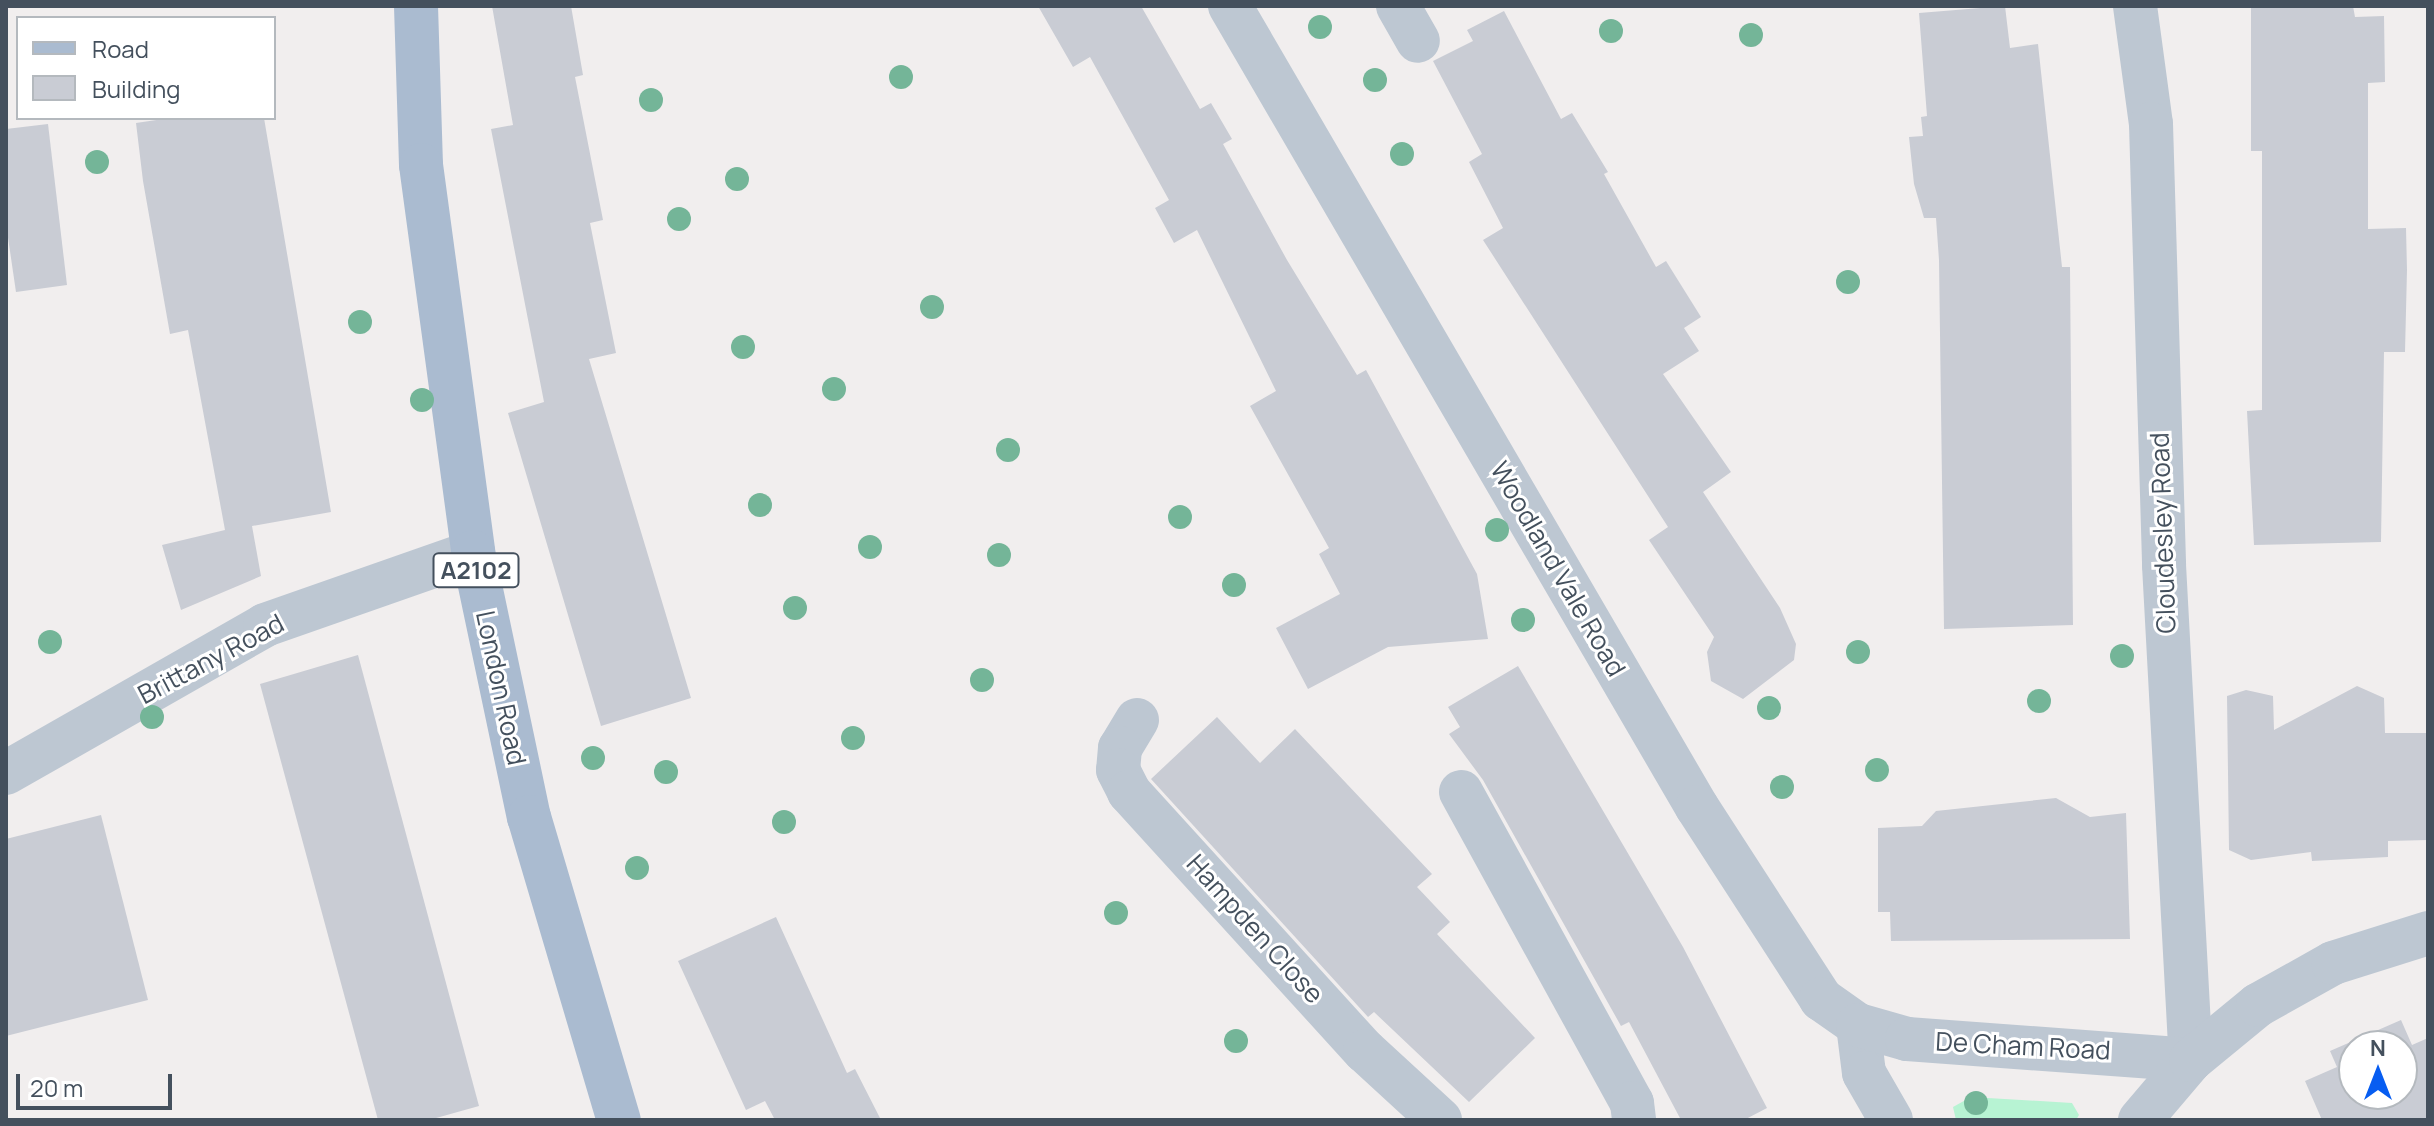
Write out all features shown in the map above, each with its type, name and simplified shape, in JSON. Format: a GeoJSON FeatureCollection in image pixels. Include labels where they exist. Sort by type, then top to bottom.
{"type":"FeatureCollection","features":[{"type":"Feature","properties":{"kind":"main road","name":"London Road"},"geometry":{"type":"LineString","coordinates":[[416,6],[421,165],[473,552],[529,817],[619,1120]]}},
{"type":"Feature","properties":{"kind":"street","name":"Woodland Vale Road"},"geometry":{"type":"LineString","coordinates":[[1230,6],[1697,807],[1821,999],[1858,1025]]}},
{"type":"Feature","properties":{"kind":"street","name":"Cloudesley Road"},"geometry":{"type":"LineString","coordinates":[[2135,6],[2151,124],[2164,565],[2191,1060]]}},
{"type":"Feature","properties":{"kind":"street","name":"Brittany Road"},"geometry":{"type":"LineString","coordinates":[[6,773],[265,625],[473,552]]}},
{"type":"Feature","properties":{"kind":"street","name":"Hampden Close"},"geometry":{"type":"LineString","coordinates":[[1137,720],[1120,748],[1118,770],[1129,792],[1365,1051],[1440,1120]]}},
{"type":"Feature","properties":{"kind":"street"},"geometry":{"type":"LineString","coordinates":[[1461,792],[1632,1103],[1634,1120]]}},
{"type":"Feature","properties":{"kind":"street"},"geometry":{"type":"LineString","coordinates":[[2140,1120],[2191,1060],[2258,1005],[2333,963],[2428,933]]}},
{"type":"Feature","properties":{"kind":"street","name":"De Cham Road"},"geometry":{"type":"LineString","coordinates":[[1858,1025],[1907,1039],[2191,1060]]}},
{"type":"Feature","properties":{"kind":"street"},"geometry":{"type":"LineString","coordinates":[[1858,1025],[1864,1073],[1891,1120]]}},
{"type":"Feature","properties":{"kind":"green space"},"geometry":{"type":"Polygon","coordinates":[[[1971,1097],[2072,1103],[2079,1115],[2076,1120],[1956,1120],[1953,1107],[1971,1097]]]}},
{"type":"Feature","properties":{"kind":"building"},"geometry":{"type":"Polygon","coordinates":[[[492,6],[571,6],[583,75],[575,77],[603,220],[590,223],[616,353],[589,359],[691,698],[601,726],[508,413],[544,402],[491,129],[513,125],[492,6]]]}},
{"type":"Feature","properties":{"kind":"building"},"geometry":{"type":"Polygon","coordinates":[[[1038,6],[1141,6],[1200,109],[1211,103],[1232,139],[1223,144],[1287,260],[1357,375],[1366,370],[1477,574],[1488,639],[1388,647],[1308,689],[1276,628],[1340,594],[1319,554],[1329,548],[1250,406],[1276,391],[1197,230],[1174,243],[1155,208],[1169,200],[1090,57],[1073,67],[1038,6]]]}},
{"type":"Feature","properties":{"kind":"building"},"geometry":{"type":"Polygon","coordinates":[[[2005,6],[2010,48],[2038,44],[2062,267],[2070,267],[2073,625],[1944,629],[1939,260],[1936,218],[1924,218],[1914,184],[1909,137],[1923,136],[1921,117],[1927,116],[1919,13],[2005,6]]]}},
{"type":"Feature","properties":{"kind":"building"},"geometry":{"type":"Polygon","coordinates":[[[2251,6],[2353,6],[2355,17],[2384,16],[2385,82],[2368,83],[2368,229],[2406,228],[2407,270],[2405,352],[2384,352],[2381,542],[2254,545],[2247,411],[2262,410],[2262,151],[2251,151],[2251,6]]]}},
{"type":"Feature","properties":{"kind":"building"},"geometry":{"type":"Polygon","coordinates":[[[1504,11],[1561,119],[1572,113],[1608,172],[1604,174],[1656,267],[1666,261],[1701,317],[1684,328],[1699,351],[1663,374],[1731,472],[1703,492],[1780,608],[1796,644],[1794,660],[1743,699],[1711,681],[1707,652],[1714,637],[1649,540],[1668,527],[1483,240],[1503,228],[1469,162],[1482,154],[1433,61],[1473,41],[1467,30],[1504,11]]]}},
{"type":"Feature","properties":{"kind":"building"},"geometry":{"type":"Polygon","coordinates":[[[156,120],[264,120],[331,512],[252,526],[261,576],[181,610],[162,545],[225,530],[188,330],[170,334],[136,123],[156,120]]]}},
{"type":"Feature","properties":{"kind":"building"},"geometry":{"type":"Polygon","coordinates":[[[48,124],[67,285],[16,292],[6,224],[6,129],[48,124]]]}},
{"type":"Feature","properties":{"kind":"building"},"geometry":{"type":"Polygon","coordinates":[[[358,655],[479,1106],[429,1120],[378,1120],[260,684],[358,655]]]}},
{"type":"Feature","properties":{"kind":"building"},"geometry":{"type":"Polygon","coordinates":[[[1518,666],[1683,947],[1767,1108],[1744,1120],[1681,1120],[1629,1022],[1621,1026],[1483,780],[1449,734],[1460,727],[1448,707],[1518,666]]]}},
{"type":"Feature","properties":{"kind":"building"},"geometry":{"type":"Polygon","coordinates":[[[2357,686],[2384,698],[2385,733],[2428,733],[2428,840],[2388,841],[2388,857],[2312,861],[2311,852],[2251,860],[2229,850],[2227,696],[2246,690],[2273,696],[2274,730],[2357,686]]]}},
{"type":"Feature","properties":{"kind":"building"},"geometry":{"type":"Polygon","coordinates":[[[1217,717],[1260,763],[1295,729],[1432,874],[1417,887],[1450,922],[1437,934],[1535,1038],[1469,1102],[1374,1012],[1368,1017],[1151,779],[1217,717]]]}},
{"type":"Feature","properties":{"kind":"building"},"geometry":{"type":"Polygon","coordinates":[[[2056,798],[2090,817],[2126,813],[2130,939],[1891,941],[1890,912],[1878,912],[1878,828],[1922,826],[1936,811],[2056,798]]]}},
{"type":"Feature","properties":{"kind":"building"},"geometry":{"type":"Polygon","coordinates":[[[101,815],[148,1000],[6,1036],[6,839],[101,815]]]}},
{"type":"Feature","properties":{"kind":"building"},"geometry":{"type":"Polygon","coordinates":[[[776,917],[847,1073],[855,1069],[881,1120],[775,1120],[765,1101],[746,1110],[678,961],[776,917]]]}},
{"type":"Feature","properties":{"kind":"building"},"geometry":{"type":"Polygon","coordinates":[[[2401,1020],[2405,1030],[2378,1030],[2401,1020]]]}},
{"type":"Feature","properties":{"kind":"building"},"geometry":{"type":"Polygon","coordinates":[[[2428,1038],[2428,1120],[2322,1120],[2305,1081],[2337,1067],[2330,1051],[2338,1048],[2338,1110],[2418,1110],[2418,1042],[2428,1038]]]}}]}
